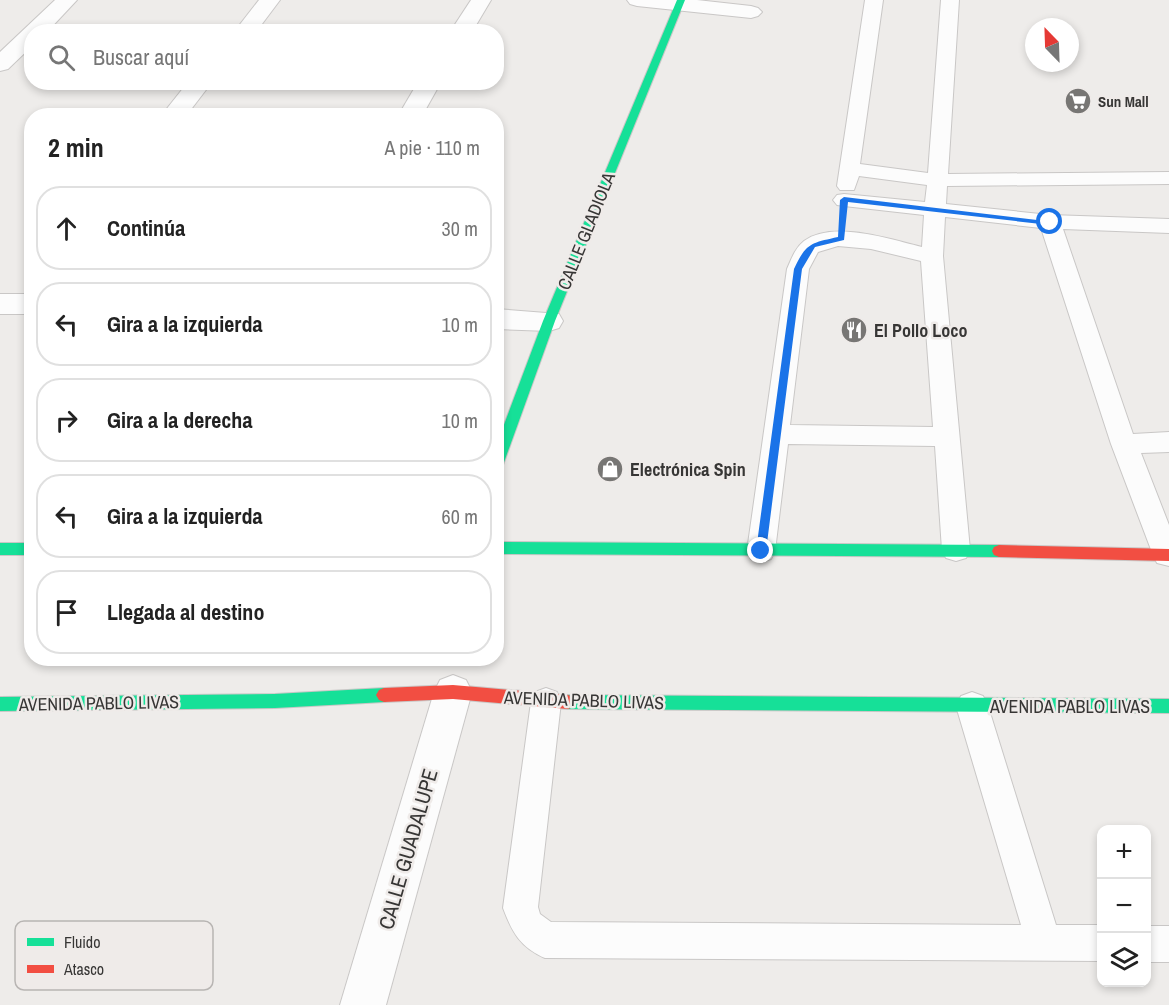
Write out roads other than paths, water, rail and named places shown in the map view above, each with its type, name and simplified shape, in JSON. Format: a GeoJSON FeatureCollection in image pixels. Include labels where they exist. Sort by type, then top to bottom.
{"type":"FeatureCollection","features":[{"type":"Feature","properties":{"kind":"main road","name":"CALLE GLADIOLA"},"geometry":{"type":"LineString","coordinates":[[504,443],[549,321],[680,2]]}},
{"type":"Feature","properties":{"kind":"main road"},"geometry":{"type":"LineString","coordinates":[[504,548],[761,551],[956,550],[1168,555]]}},
{"type":"Feature","properties":{"kind":"main road"},"geometry":{"type":"LineString","coordinates":[[0,549],[24,549]]}},
{"type":"Feature","properties":{"kind":"main road","name":"AVENIDA PABLO LIVAS"},"geometry":{"type":"LineString","coordinates":[[0,704],[275,701],[453,692],[546,702],[1169,706]]}},
{"type":"Feature","properties":{"kind":"street"},"geometry":{"type":"LineString","coordinates":[[42,24],[67,0]]}},
{"type":"Feature","properties":{"kind":"street"},"geometry":{"type":"LineString","coordinates":[[250,24],[270,0]]}},
{"type":"Feature","properties":{"kind":"street"},"geometry":{"type":"LineString","coordinates":[[466,24],[481,0]]}},
{"type":"Feature","properties":{"kind":"street"},"geometry":{"type":"LineString","coordinates":[[637,0],[680,2],[751,12]]}},
{"type":"Feature","properties":{"kind":"street"},"geometry":{"type":"LineString","coordinates":[[0,37],[24,35]]}},
{"type":"Feature","properties":{"kind":"street"},"geometry":{"type":"LineString","coordinates":[[0,64],[24,41]]}},
{"type":"Feature","properties":{"kind":"street"},"geometry":{"type":"LineString","coordinates":[[180,108],[194,90]]}},
{"type":"Feature","properties":{"kind":"street"},"geometry":{"type":"LineString","coordinates":[[415,108],[425,90]]}},
{"type":"Feature","properties":{"kind":"street"},"geometry":{"type":"LineString","coordinates":[[504,319],[549,321]]}},
{"type":"Feature","properties":{"kind":"street","name":"CALLE GUADALUPE"},"geometry":{"type":"LineString","coordinates":[[363,1005],[453,692]]}},
{"type":"Feature","properties":{"kind":"lane"},"geometry":{"type":"LineString","coordinates":[[842,238],[844,200],[852,169],[874,0]]}},
{"type":"Feature","properties":{"kind":"lane"},"geometry":{"type":"LineString","coordinates":[[950,0],[932,256],[956,550]]}},
{"type":"Feature","properties":{"kind":"lane"},"geometry":{"type":"LineString","coordinates":[[852,169],[936,180],[1169,178]]}},
{"type":"Feature","properties":{"kind":"lane"},"geometry":{"type":"LineString","coordinates":[[844,200],[936,212],[1050,222],[1169,226]]}},
{"type":"Feature","properties":{"kind":"lane"},"geometry":{"type":"LineString","coordinates":[[1050,222],[1124,444],[1168,555]]}},
{"type":"Feature","properties":{"kind":"lane"},"geometry":{"type":"LineString","coordinates":[[761,551],[798,269],[805,254],[813,245],[842,238],[932,256]]}},
{"type":"Feature","properties":{"kind":"lane"},"geometry":{"type":"LineString","coordinates":[[776,434],[946,437]]}},
{"type":"Feature","properties":{"kind":"lane"},"geometry":{"type":"LineString","coordinates":[[1124,444],[1169,442]]}},
{"type":"Feature","properties":{"kind":"lane"},"geometry":{"type":"LineString","coordinates":[[546,702],[520,908],[528,926],[545,940],[1097,943]]}},
{"type":"Feature","properties":{"kind":"lane"},"geometry":{"type":"LineString","coordinates":[[972,706],[1044,943]]}},
{"type":"Feature","properties":{"kind":"lane"},"geometry":{"type":"LineString","coordinates":[[1151,944],[1169,944]]}},
{"type":"Feature","properties":{"kind":"place","name":"Sun Mall"},"geometry":{"type":"Point","coordinates":[1078,101]}},
{"type":"Feature","properties":{"kind":"place","name":"El Pollo Loco"},"geometry":{"type":"Point","coordinates":[854,330]}},
{"type":"Feature","properties":{"kind":"place","name":"Electrónica Spin"},"geometry":{"type":"Point","coordinates":[610,469]}}]}
